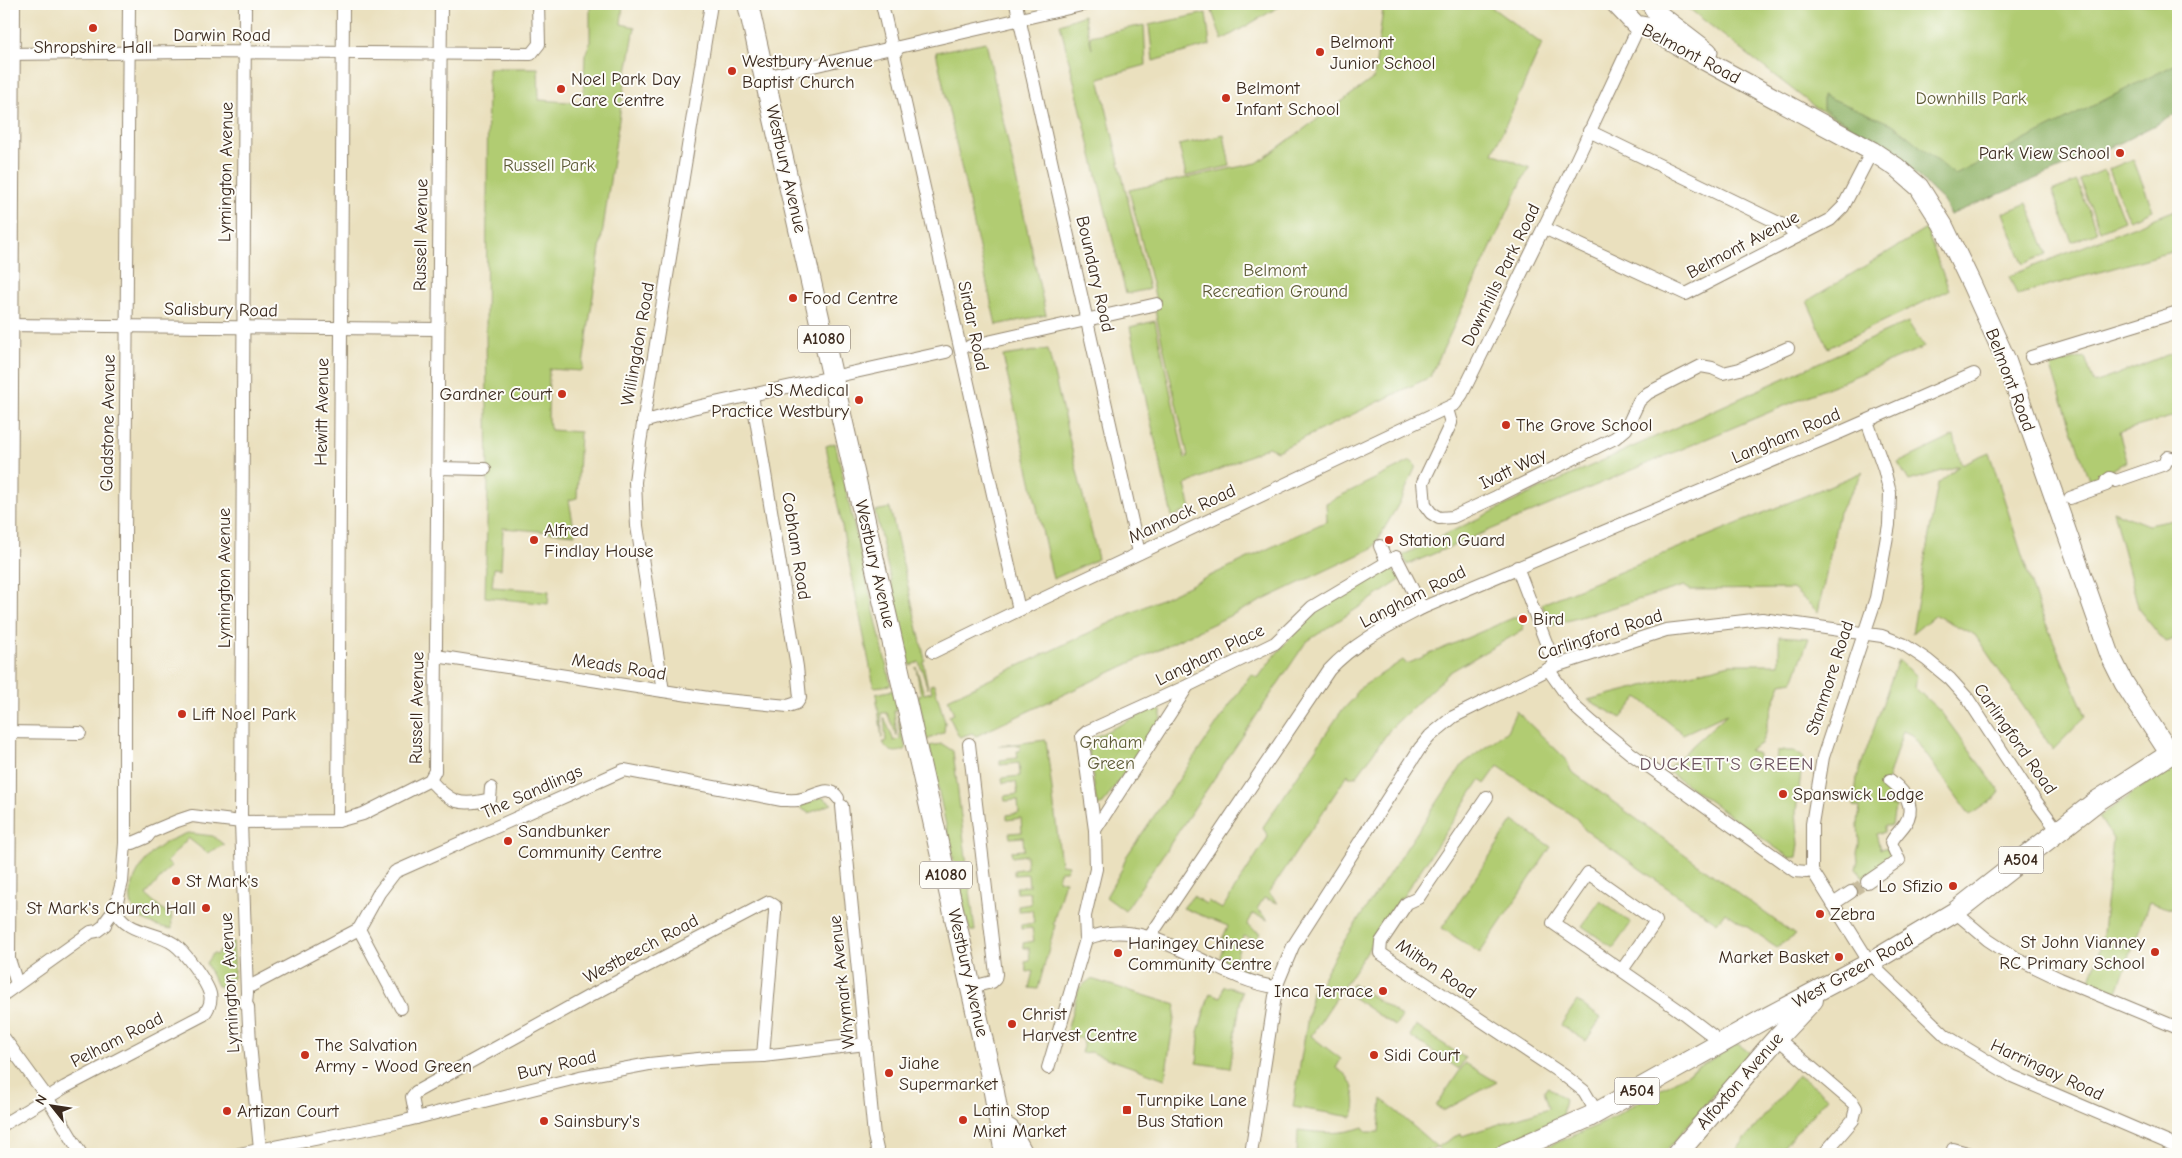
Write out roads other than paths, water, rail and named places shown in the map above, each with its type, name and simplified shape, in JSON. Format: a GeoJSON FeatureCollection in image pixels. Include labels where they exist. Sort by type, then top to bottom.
{"type":"FeatureCollection","features":[{"type":"Feature","properties":{"kind":"main road","name":"Westbury Avenue"},"geometry":{"type":"LineString","coordinates":[[748,4],[971,987],[1000,1124],[1004,1154]]}},
{"type":"Feature","properties":{"kind":"main road","name":"Belmont Road"},"geometry":{"type":"LineString","coordinates":[[1616,4],[1643,15],[1752,87],[1872,151],[1896,167],[1919,187],[1943,225],[2006,360],[2110,655],[2124,683],[2174,752]]}},
{"type":"Feature","properties":{"kind":"main road","name":"West Green Road"},"geometry":{"type":"LineString","coordinates":[[1505,1154],[1597,1113],[1764,1019],[1870,963],[1955,912],[2097,801],[2174,752]]}},
{"type":"Feature","properties":{"kind":"main road","name":"Alfoxton Avenue"},"geometry":{"type":"LineString","coordinates":[[1677,1154],[1777,1038],[1825,988]]}},
{"type":"Feature","properties":{"kind":"main road"},"geometry":{"type":"LineString","coordinates":[[1764,1019],[1771,1019],[1776,1022],[1778,1027],[1777,1038]]}},
{"type":"Feature","properties":{"kind":"main road"},"geometry":{"type":"LineString","coordinates":[[1000,1124],[1010,1130],[1023,1154]]}},
{"type":"Feature","properties":{"kind":"street"},"geometry":{"type":"LineString","coordinates":[[14,4],[9,54],[6,732],[9,959],[17,984]]}},
{"type":"Feature","properties":{"kind":"street","name":"Gladstone Avenue"},"geometry":{"type":"LineString","coordinates":[[115,909],[122,882],[126,842],[129,4]]}},
{"type":"Feature","properties":{"kind":"street","name":"Lymington Avenue"},"geometry":{"type":"LineString","coordinates":[[245,4],[241,822],[246,1004],[248,1007],[260,1150]]}},
{"type":"Feature","properties":{"kind":"street","name":"Hewitt Avenue"},"geometry":{"type":"LineString","coordinates":[[338,821],[343,4]]}},
{"type":"Feature","properties":{"kind":"street","name":"Russell Avenue"},"geometry":{"type":"LineString","coordinates":[[126,842],[133,843],[177,820],[192,816],[241,822],[338,821],[363,814],[430,780],[435,771],[441,4]]}},
{"type":"Feature","properties":{"kind":"street","name":"Darwin Road"},"geometry":{"type":"LineString","coordinates":[[9,54],[246,52],[531,54],[539,44],[538,4]]}},
{"type":"Feature","properties":{"kind":"street","name":"Willingdon Road"},"geometry":{"type":"LineString","coordinates":[[662,691],[637,526],[635,482],[710,4]]}},
{"type":"Feature","properties":{"kind":"street","name":"Sirdar Road"},"geometry":{"type":"LineString","coordinates":[[882,4],[1019,610]]}},
{"type":"Feature","properties":{"kind":"street","name":"Boundary Road"},"geometry":{"type":"LineString","coordinates":[[1016,4],[1139,553]]}},
{"type":"Feature","properties":{"kind":"street"},"geometry":{"type":"LineString","coordinates":[[765,77],[1086,4]]}},
{"type":"Feature","properties":{"kind":"street","name":"Downhills Park Road"},"geometry":{"type":"LineString","coordinates":[[1447,409],[1462,394],[1544,228],[1643,15]]}},
{"type":"Feature","properties":{"kind":"street"},"geometry":{"type":"LineString","coordinates":[[1589,131],[1787,227],[1796,236]]}},
{"type":"Feature","properties":{"kind":"street","name":"Belmont Avenue"},"geometry":{"type":"LineString","coordinates":[[1544,228],[1686,294],[1830,220],[1843,207],[1872,151]]}},
{"type":"Feature","properties":{"kind":"street"},"geometry":{"type":"LineString","coordinates":[[970,346],[1157,304]]}},
{"type":"Feature","properties":{"kind":"street"},"geometry":{"type":"LineString","coordinates":[[2031,357],[2178,312]]}},
{"type":"Feature","properties":{"kind":"street","name":"Salisbury Road"},"geometry":{"type":"LineString","coordinates":[[8,325],[437,329]]}},
{"type":"Feature","properties":{"kind":"street","name":"Ivatt Way"},"geometry":{"type":"LineString","coordinates":[[1447,409],[1451,423],[1423,482],[1425,505],[1431,513],[1439,518],[1453,517],[1615,438],[1626,429],[1639,401],[1648,394],[1701,366],[1723,373],[1740,369],[1788,348]]}},
{"type":"Feature","properties":{"kind":"street"},"geometry":{"type":"LineString","coordinates":[[643,422],[692,408],[946,352]]}},
{"type":"Feature","properties":{"kind":"street","name":"Langham Road"},"geometry":{"type":"LineString","coordinates":[[1149,938],[1329,670],[1343,656],[1375,633],[1422,608],[1868,421],[1974,374]]}},
{"type":"Feature","properties":{"kind":"street","name":"Cobham Road"},"geometry":{"type":"LineString","coordinates":[[752,395],[797,667],[800,698],[797,703]]}},
{"type":"Feature","properties":{"kind":"street","name":"Mannock Road"},"geometry":{"type":"LineString","coordinates":[[933,652],[1447,409]]}},
{"type":"Feature","properties":{"kind":"street","name":"Stanmore Road"},"geometry":{"type":"LineString","coordinates":[[1812,870],[1812,824],[1823,757],[1876,598],[1889,526],[1890,493],[1868,421]]}},
{"type":"Feature","properties":{"kind":"street"},"geometry":{"type":"LineString","coordinates":[[2070,498],[2173,462]]}},
{"type":"Feature","properties":{"kind":"street"},"geometry":{"type":"LineString","coordinates":[[438,468],[485,469]]}},
{"type":"Feature","properties":{"kind":"street"},"geometry":{"type":"LineString","coordinates":[[1380,546],[1387,562],[1396,557],[1422,608]]}},
{"type":"Feature","properties":{"kind":"street","name":"Langham Place"},"geometry":{"type":"LineString","coordinates":[[1095,830],[1081,742],[1082,736],[1088,731],[1275,643],[1312,606],[1387,562]]}},
{"type":"Feature","properties":{"kind":"street"},"geometry":{"type":"LineString","coordinates":[[1517,567],[1551,667],[1575,707],[1630,753],[1795,871],[1807,872],[1812,870],[1870,963]]}},
{"type":"Feature","properties":{"kind":"street","name":"Carlingford Road"},"geometry":{"type":"LineString","coordinates":[[1251,1154],[1276,992],[1293,946],[1420,748],[1430,736],[1453,717],[1551,667],[1666,630],[1733,622],[1762,620],[1882,636],[1903,644],[1950,679],[1968,699],[2022,782],[2058,832]]}},
{"type":"Feature","properties":{"kind":"street","name":"Meads Road"},"geometry":{"type":"LineString","coordinates":[[436,656],[662,691],[760,704],[788,706],[797,703]]}},
{"type":"Feature","properties":{"kind":"street"},"geometry":{"type":"LineString","coordinates":[[1048,1068],[1086,939],[1085,916],[1096,869],[1095,830],[1187,686]]}},
{"type":"Feature","properties":{"kind":"street"},"geometry":{"type":"LineString","coordinates":[[6,732],[80,733]]}},
{"type":"Feature","properties":{"kind":"street"},"geometry":{"type":"LineString","coordinates":[[969,744],[996,974],[992,982],[971,987]]}},
{"type":"Feature","properties":{"kind":"street","name":"The Sandlings"},"geometry":{"type":"LineString","coordinates":[[358,929],[379,893],[395,872],[624,770],[782,800],[801,800],[829,790],[833,792],[840,802]]}},
{"type":"Feature","properties":{"kind":"street"},"geometry":{"type":"LineString","coordinates":[[430,780],[445,795],[465,804],[490,799],[491,788]]}},
{"type":"Feature","properties":{"kind":"street"},"geometry":{"type":"LineString","coordinates":[[1867,882],[1899,860],[1891,847],[1891,843],[1907,821],[1910,807],[1905,794],[1890,780]]}},
{"type":"Feature","properties":{"kind":"street","name":"Milton Road"},"geometry":{"type":"LineString","coordinates":[[1487,797],[1418,898],[1407,903],[1381,942],[1380,953],[1565,1076],[1584,1091],[1597,1113]]}},
{"type":"Feature","properties":{"kind":"street","name":"Whymark Avenue"},"geometry":{"type":"LineString","coordinates":[[840,802],[874,1136],[878,1154]]}},
{"type":"Feature","properties":{"kind":"street"},"geometry":{"type":"LineString","coordinates":[[1622,970],[1656,921],[1588,873],[1553,923],[1622,970],[1722,1043]]}},
{"type":"Feature","properties":{"kind":"street"},"geometry":{"type":"LineString","coordinates":[[1833,904],[1851,892]]}},
{"type":"Feature","properties":{"kind":"street","name":"Westbeech Road"},"geometry":{"type":"LineString","coordinates":[[416,1118],[412,1097],[416,1092],[588,997],[769,902],[775,906],[775,913],[763,1056]]}},
{"type":"Feature","properties":{"kind":"street"},"geometry":{"type":"LineString","coordinates":[[4,994],[91,932],[94,926],[101,921],[106,921],[115,909]]}},
{"type":"Feature","properties":{"kind":"street","name":"Pelham Road"},"geometry":{"type":"LineString","coordinates":[[4,1124],[47,1097],[203,1015],[208,1008],[210,996],[207,988],[178,948],[162,938],[148,935],[133,928],[124,921],[115,909]]}},
{"type":"Feature","properties":{"kind":"street"},"geometry":{"type":"LineString","coordinates":[[1955,912],[1988,940],[2014,957],[2060,979],[2178,1028]]}},
{"type":"Feature","properties":{"kind":"street"},"geometry":{"type":"LineString","coordinates":[[247,988],[358,929],[400,1008]]}},
{"type":"Feature","properties":{"kind":"street"},"geometry":{"type":"LineString","coordinates":[[1086,939],[1097,934],[1114,931],[1132,933],[1149,938],[1276,992]]}},
{"type":"Feature","properties":{"kind":"street","name":"Harringay Road"},"geometry":{"type":"LineString","coordinates":[[1870,963],[1940,1030],[1973,1054],[2012,1076],[2178,1147]]}},
{"type":"Feature","properties":{"kind":"street"},"geometry":{"type":"LineString","coordinates":[[4,1038],[47,1097],[81,1154]]}},
{"type":"Feature","properties":{"kind":"street"},"geometry":{"type":"LineString","coordinates":[[1777,1038],[1853,1103],[1856,1108],[1853,1120],[1824,1154]]}},
{"type":"Feature","properties":{"kind":"street","name":"Bury Road"},"geometry":{"type":"LineString","coordinates":[[239,1154],[416,1118],[580,1077],[649,1064],[708,1058],[763,1056],[866,1044]]}},
{"type":"Feature","properties":{"kind":"street"},"geometry":{"type":"LineString","coordinates":[[1953,1149],[1971,1154]]}},
{"type":"Feature","properties":{"kind":"tunnel"},"geometry":{"type":"LineString","coordinates":[[1851,892],[1867,882]]}},
{"type":"Feature","properties":{"kind":"place","name":"Shropshire Hall"},"geometry":{"type":"Point","coordinates":[93,28]}},
{"type":"Feature","properties":{"kind":"place","name":"Belmont Junior School"},"geometry":{"type":"Point","coordinates":[1320,52]}},
{"type":"Feature","properties":{"kind":"place","name":"Westbury Avenue Baptist Church"},"geometry":{"type":"Point","coordinates":[732,71]}},
{"type":"Feature","properties":{"kind":"place","name":"Noel Park Day Care Centre"},"geometry":{"type":"Point","coordinates":[561,89]}},
{"type":"Feature","properties":{"kind":"place","name":"Belmont Infant School"},"geometry":{"type":"Point","coordinates":[1226,98]}},
{"type":"Feature","properties":{"kind":"place","name":"Park View School"},"geometry":{"type":"Point","coordinates":[2120,153]}},
{"type":"Feature","properties":{"kind":"place","name":"Food Centre"},"geometry":{"type":"Point","coordinates":[793,298]}},
{"type":"Feature","properties":{"kind":"place","name":"Gardner Court"},"geometry":{"type":"Point","coordinates":[562,394]}},
{"type":"Feature","properties":{"kind":"place","name":"JS Medical Practice Westbury"},"geometry":{"type":"Point","coordinates":[859,400]}},
{"type":"Feature","properties":{"kind":"place","name":"The Grove School"},"geometry":{"type":"Point","coordinates":[1506,425]}},
{"type":"Feature","properties":{"kind":"place","name":"Alfred Findlay House"},"geometry":{"type":"Point","coordinates":[534,540]}},
{"type":"Feature","properties":{"kind":"place","name":"Station Guard"},"geometry":{"type":"Point","coordinates":[1389,540]}},
{"type":"Feature","properties":{"kind":"place","name":"Bird"},"geometry":{"type":"Point","coordinates":[1523,619]}},
{"type":"Feature","properties":{"kind":"place","name":"Lift Noel Park"},"geometry":{"type":"Point","coordinates":[182,714]}},
{"type":"Feature","properties":{"kind":"place","name":"Spanswick Lodge"},"geometry":{"type":"Point","coordinates":[1783,794]}},
{"type":"Feature","properties":{"kind":"place","name":"Sandbunker Community Centre"},"geometry":{"type":"Point","coordinates":[508,841]}},
{"type":"Feature","properties":{"kind":"place","name":"St Mark's"},"geometry":{"type":"Point","coordinates":[176,881]}},
{"type":"Feature","properties":{"kind":"place","name":"Lo Sfizio"},"geometry":{"type":"Point","coordinates":[1953,886]}},
{"type":"Feature","properties":{"kind":"place","name":"St Mark's Church Hall"},"geometry":{"type":"Point","coordinates":[206,908]}},
{"type":"Feature","properties":{"kind":"place","name":"Zebra"},"geometry":{"type":"Point","coordinates":[1820,914]}},
{"type":"Feature","properties":{"kind":"place","name":"St John Vianney RC Primary School"},"geometry":{"type":"Point","coordinates":[2155,952]}},
{"type":"Feature","properties":{"kind":"place","name":"Haringey Chinese Community Centre"},"geometry":{"type":"Point","coordinates":[1118,953]}},
{"type":"Feature","properties":{"kind":"place","name":"Market Basket"},"geometry":{"type":"Point","coordinates":[1839,957]}},
{"type":"Feature","properties":{"kind":"place","name":"Inca Terrace"},"geometry":{"type":"Point","coordinates":[1383,991]}},
{"type":"Feature","properties":{"kind":"place","name":"Christ Harvest Centre"},"geometry":{"type":"Point","coordinates":[1012,1024]}},
{"type":"Feature","properties":{"kind":"place","name":"The Salvation Army - Wood Green"},"geometry":{"type":"Point","coordinates":[305,1055]}},
{"type":"Feature","properties":{"kind":"place","name":"Sidi Court"},"geometry":{"type":"Point","coordinates":[1374,1055]}},
{"type":"Feature","properties":{"kind":"place","name":"Jiahe Supermarket"},"geometry":{"type":"Point","coordinates":[889,1073]}},
{"type":"Feature","properties":{"kind":"place","name":"Turnpike Lane Bus Station"},"geometry":{"type":"Point","coordinates":[1127,1110]}},
{"type":"Feature","properties":{"kind":"place","name":"Artizan Court"},"geometry":{"type":"Point","coordinates":[227,1111]}},
{"type":"Feature","properties":{"kind":"place","name":"Latin Stop Mini Market"},"geometry":{"type":"Point","coordinates":[963,1120]}},
{"type":"Feature","properties":{"kind":"place","name":"Sainsbury's"},"geometry":{"type":"Point","coordinates":[544,1121]}},
{"type":"Feature","properties":{"kind":"district","name":"DUCKETT'S GREEN"},"geometry":{"type":"Point","coordinates":[1727,764]}},
{"type":"Feature","properties":{"kind":"park label","name":"Downhills Park"},"geometry":{"type":"Point","coordinates":[1971,98]}},
{"type":"Feature","properties":{"kind":"park label","name":"Russell Park"},"geometry":{"type":"Point","coordinates":[549,165]}},
{"type":"Feature","properties":{"kind":"park label","name":"Belmont Recreation Ground"},"geometry":{"type":"Point","coordinates":[1275,280]}},
{"type":"Feature","properties":{"kind":"park label","name":"Graham Green"},"geometry":{"type":"Point","coordinates":[1111,752]}}]}
